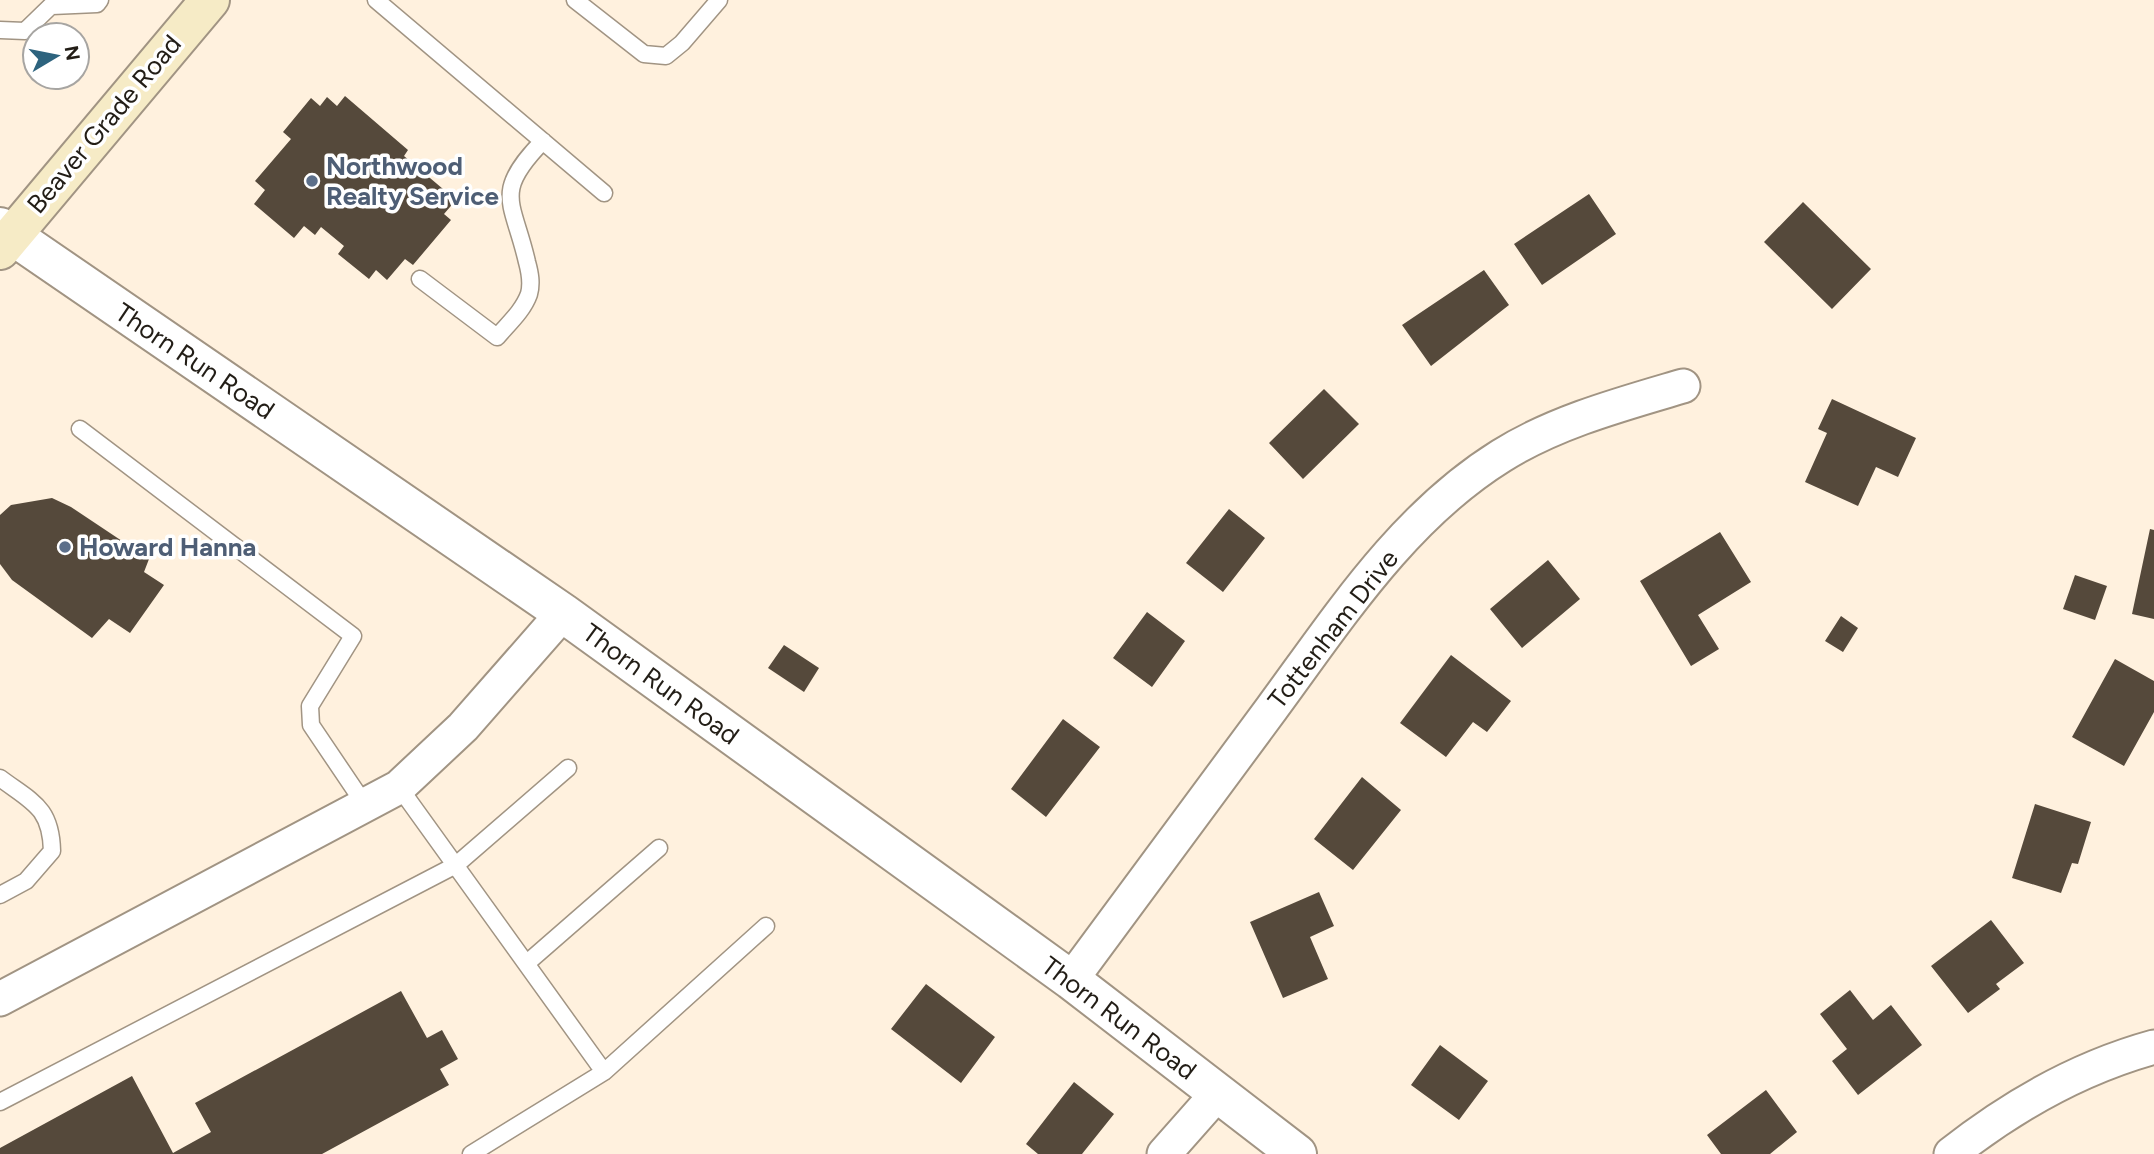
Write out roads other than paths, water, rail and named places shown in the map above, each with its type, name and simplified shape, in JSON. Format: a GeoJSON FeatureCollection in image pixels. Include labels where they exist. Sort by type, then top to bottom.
{"type":"FeatureCollection","features":[{"type":"Feature","properties":{"kind":"main road","name":"Beaver Grade Road"},"geometry":{"type":"LineString","coordinates":[[4,237],[210,0]]}},
{"type":"Feature","properties":{"kind":"street","name":"Thorn Run Road"},"geometry":{"type":"LineString","coordinates":[[4,237],[563,613],[1071,980],[1297,1154]]}},
{"type":"Feature","properties":{"kind":"street","name":"Tottenham Drive"},"geometry":{"type":"LineString","coordinates":[[1071,980],[1336,622],[1411,528],[1443,499],[1503,455],[1604,411],[1683,386]]}},
{"type":"Feature","properties":{"kind":"street"},"geometry":{"type":"LineString","coordinates":[[0,999],[399,787],[463,727],[563,613]]}},
{"type":"Feature","properties":{"kind":"street"},"geometry":{"type":"LineString","coordinates":[[1951,1154],[2014,1108],[2050,1087],[2119,1057],[2154,1048]]}},
{"type":"Feature","properties":{"kind":"street"},"geometry":{"type":"LineString","coordinates":[[1164,1154],[1217,1094]]}},
{"type":"Feature","properties":{"kind":"lane"},"geometry":{"type":"LineString","coordinates":[[0,30],[25,31],[55,3],[97,4],[100,0]]}},
{"type":"Feature","properties":{"kind":"lane"},"geometry":{"type":"LineString","coordinates":[[376,0],[604,193]]}},
{"type":"Feature","properties":{"kind":"lane"},"geometry":{"type":"LineString","coordinates":[[575,0],[644,54],[666,56],[682,43],[719,0]]}},
{"type":"Feature","properties":{"kind":"lane"},"geometry":{"type":"LineString","coordinates":[[420,279],[497,337],[521,309],[529,293],[530,276],[509,204],[511,184],[520,164],[542,141]]}},
{"type":"Feature","properties":{"kind":"lane"},"geometry":{"type":"LineString","coordinates":[[80,429],[353,636],[310,706],[311,724],[365,805]]}},
{"type":"Feature","properties":{"kind":"lane"},"geometry":{"type":"LineString","coordinates":[[0,1102],[456,865],[568,768]]}},
{"type":"Feature","properties":{"kind":"lane"},"geometry":{"type":"LineString","coordinates":[[0,778],[41,808],[52,828],[52,851],[26,881],[0,895]]}},
{"type":"Feature","properties":{"kind":"lane"},"geometry":{"type":"LineString","coordinates":[[399,787],[604,1072]]}},
{"type":"Feature","properties":{"kind":"lane"},"geometry":{"type":"LineString","coordinates":[[527,963],[659,848]]}},
{"type":"Feature","properties":{"kind":"lane"},"geometry":{"type":"LineString","coordinates":[[471,1154],[604,1072],[766,926]]}},
{"type":"Feature","properties":{"kind":"place","name":"Northwood Realty Service"},"geometry":{"type":"Point","coordinates":[312,181]}},
{"type":"Feature","properties":{"kind":"place","name":"Howard Hanna"},"geometry":{"type":"Point","coordinates":[65,547]}}]}
